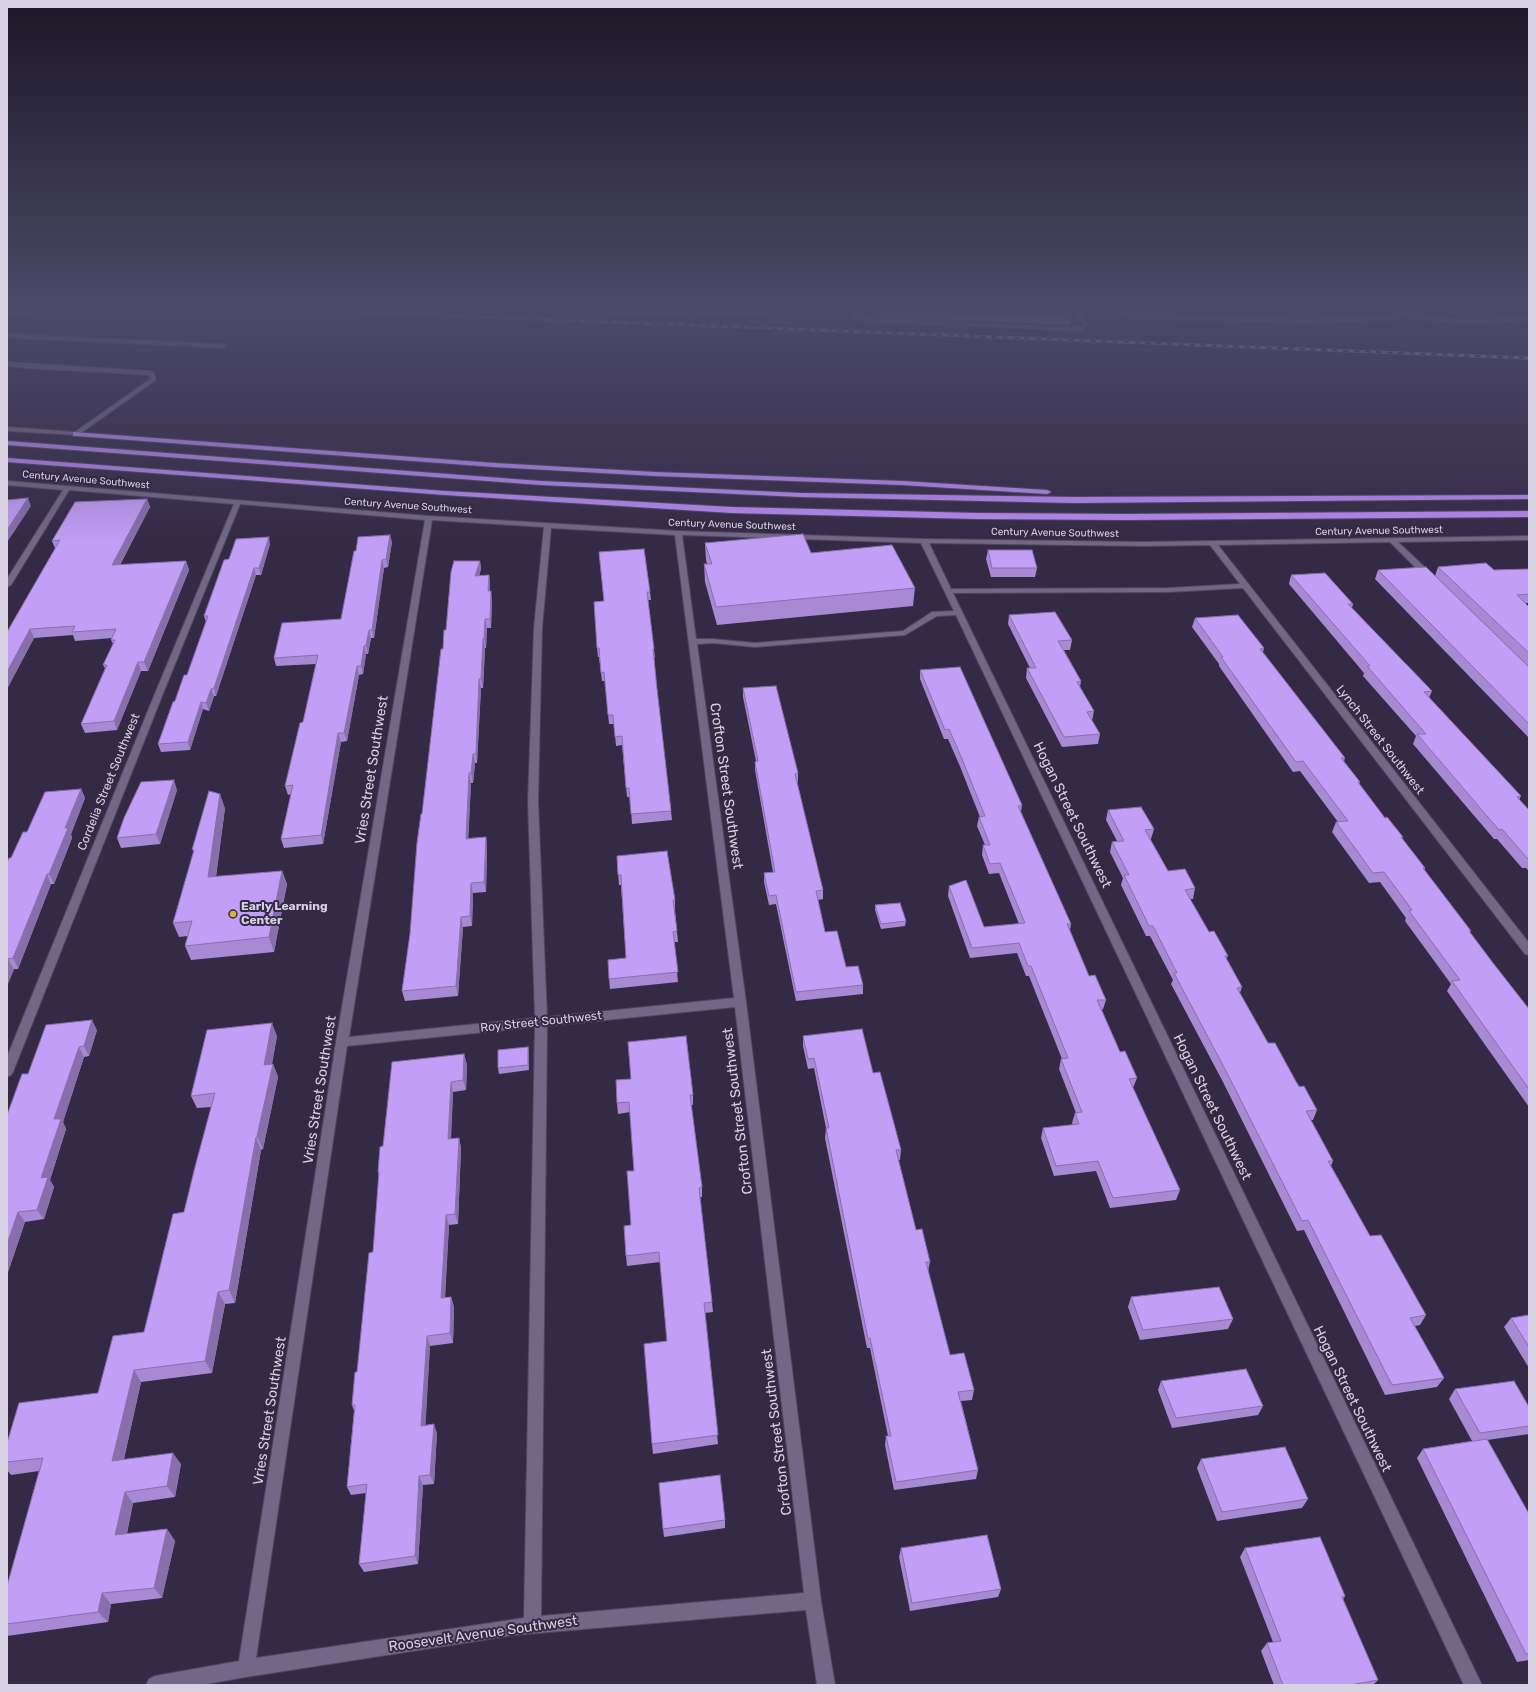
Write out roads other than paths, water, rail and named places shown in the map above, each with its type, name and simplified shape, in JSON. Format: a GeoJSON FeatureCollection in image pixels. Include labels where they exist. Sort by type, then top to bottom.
{"type":"FeatureCollection","features":[{"type":"Feature","properties":{"kind":"highway"},"geometry":{"type":"LineString","coordinates":[[76,434],[502,466],[655,474],[902,483],[1182,500]]}},
{"type":"Feature","properties":{"kind":"highway"},"geometry":{"type":"LineString","coordinates":[[7,443],[417,474],[656,489],[801,495],[955,499],[1182,500],[1529,497]]}},
{"type":"Feature","properties":{"kind":"highway"},"geometry":{"type":"LineString","coordinates":[[7,460],[460,494],[732,510],[929,515],[1104,517],[1300,517],[1529,514]]}},
{"type":"Feature","properties":{"kind":"street"},"geometry":{"type":"LineString","coordinates":[[7,429],[76,434],[143,387]]}},
{"type":"Feature","properties":{"kind":"street","name":"Century Avenue Southwest"},"geometry":{"type":"LineString","coordinates":[[7,483],[429,518],[678,533],[924,541],[1213,544],[1529,538]]}},
{"type":"Feature","properties":{"kind":"street"},"geometry":{"type":"LineString","coordinates":[[7,585],[67,488]]}},
{"type":"Feature","properties":{"kind":"street","name":"Cordelia Street Southwest"},"geometry":{"type":"LineString","coordinates":[[7,1072],[238,502]]}},
{"type":"Feature","properties":{"kind":"street","name":"Vries Street Southwest"},"geometry":{"type":"LineString","coordinates":[[246,1668],[342,1042],[429,518]]}},
{"type":"Feature","properties":{"kind":"street"},"geometry":{"type":"LineString","coordinates":[[532,1625],[541,1022],[533,801],[538,628],[548,525]]}},
{"type":"Feature","properties":{"kind":"street","name":"Crofton Street Southwest"},"geometry":{"type":"LineString","coordinates":[[678,533],[740,1002],[813,1601],[826,1685]]}},
{"type":"Feature","properties":{"kind":"street","name":"Hogan Street Southwest"},"geometry":{"type":"LineString","coordinates":[[924,541],[1473,1685]]}},
{"type":"Feature","properties":{"kind":"street"},"geometry":{"type":"LineString","coordinates":[[1393,541],[1438,585]]}},
{"type":"Feature","properties":{"kind":"street","name":"Lynch Street Southwest"},"geometry":{"type":"LineString","coordinates":[[1213,544],[1529,951]]}},
{"type":"Feature","properties":{"kind":"street"},"geometry":{"type":"LineString","coordinates":[[948,591],[1168,590],[1245,586]]}},
{"type":"Feature","properties":{"kind":"street"},"geometry":{"type":"LineString","coordinates":[[692,642],[713,641],[755,645],[906,633],[935,614],[958,613]]}},
{"type":"Feature","properties":{"kind":"street","name":"Roy Street Southwest"},"geometry":{"type":"LineString","coordinates":[[342,1042],[740,1002]]}},
{"type":"Feature","properties":{"kind":"street","name":"Roosevelt Avenue Southwest"},"geometry":{"type":"LineString","coordinates":[[155,1685],[246,1668],[532,1625],[813,1601]]}},
{"type":"Feature","properties":{"kind":"place","name":"Early Learning Center"},"geometry":{"type":"Point","coordinates":[233,914]}}]}
